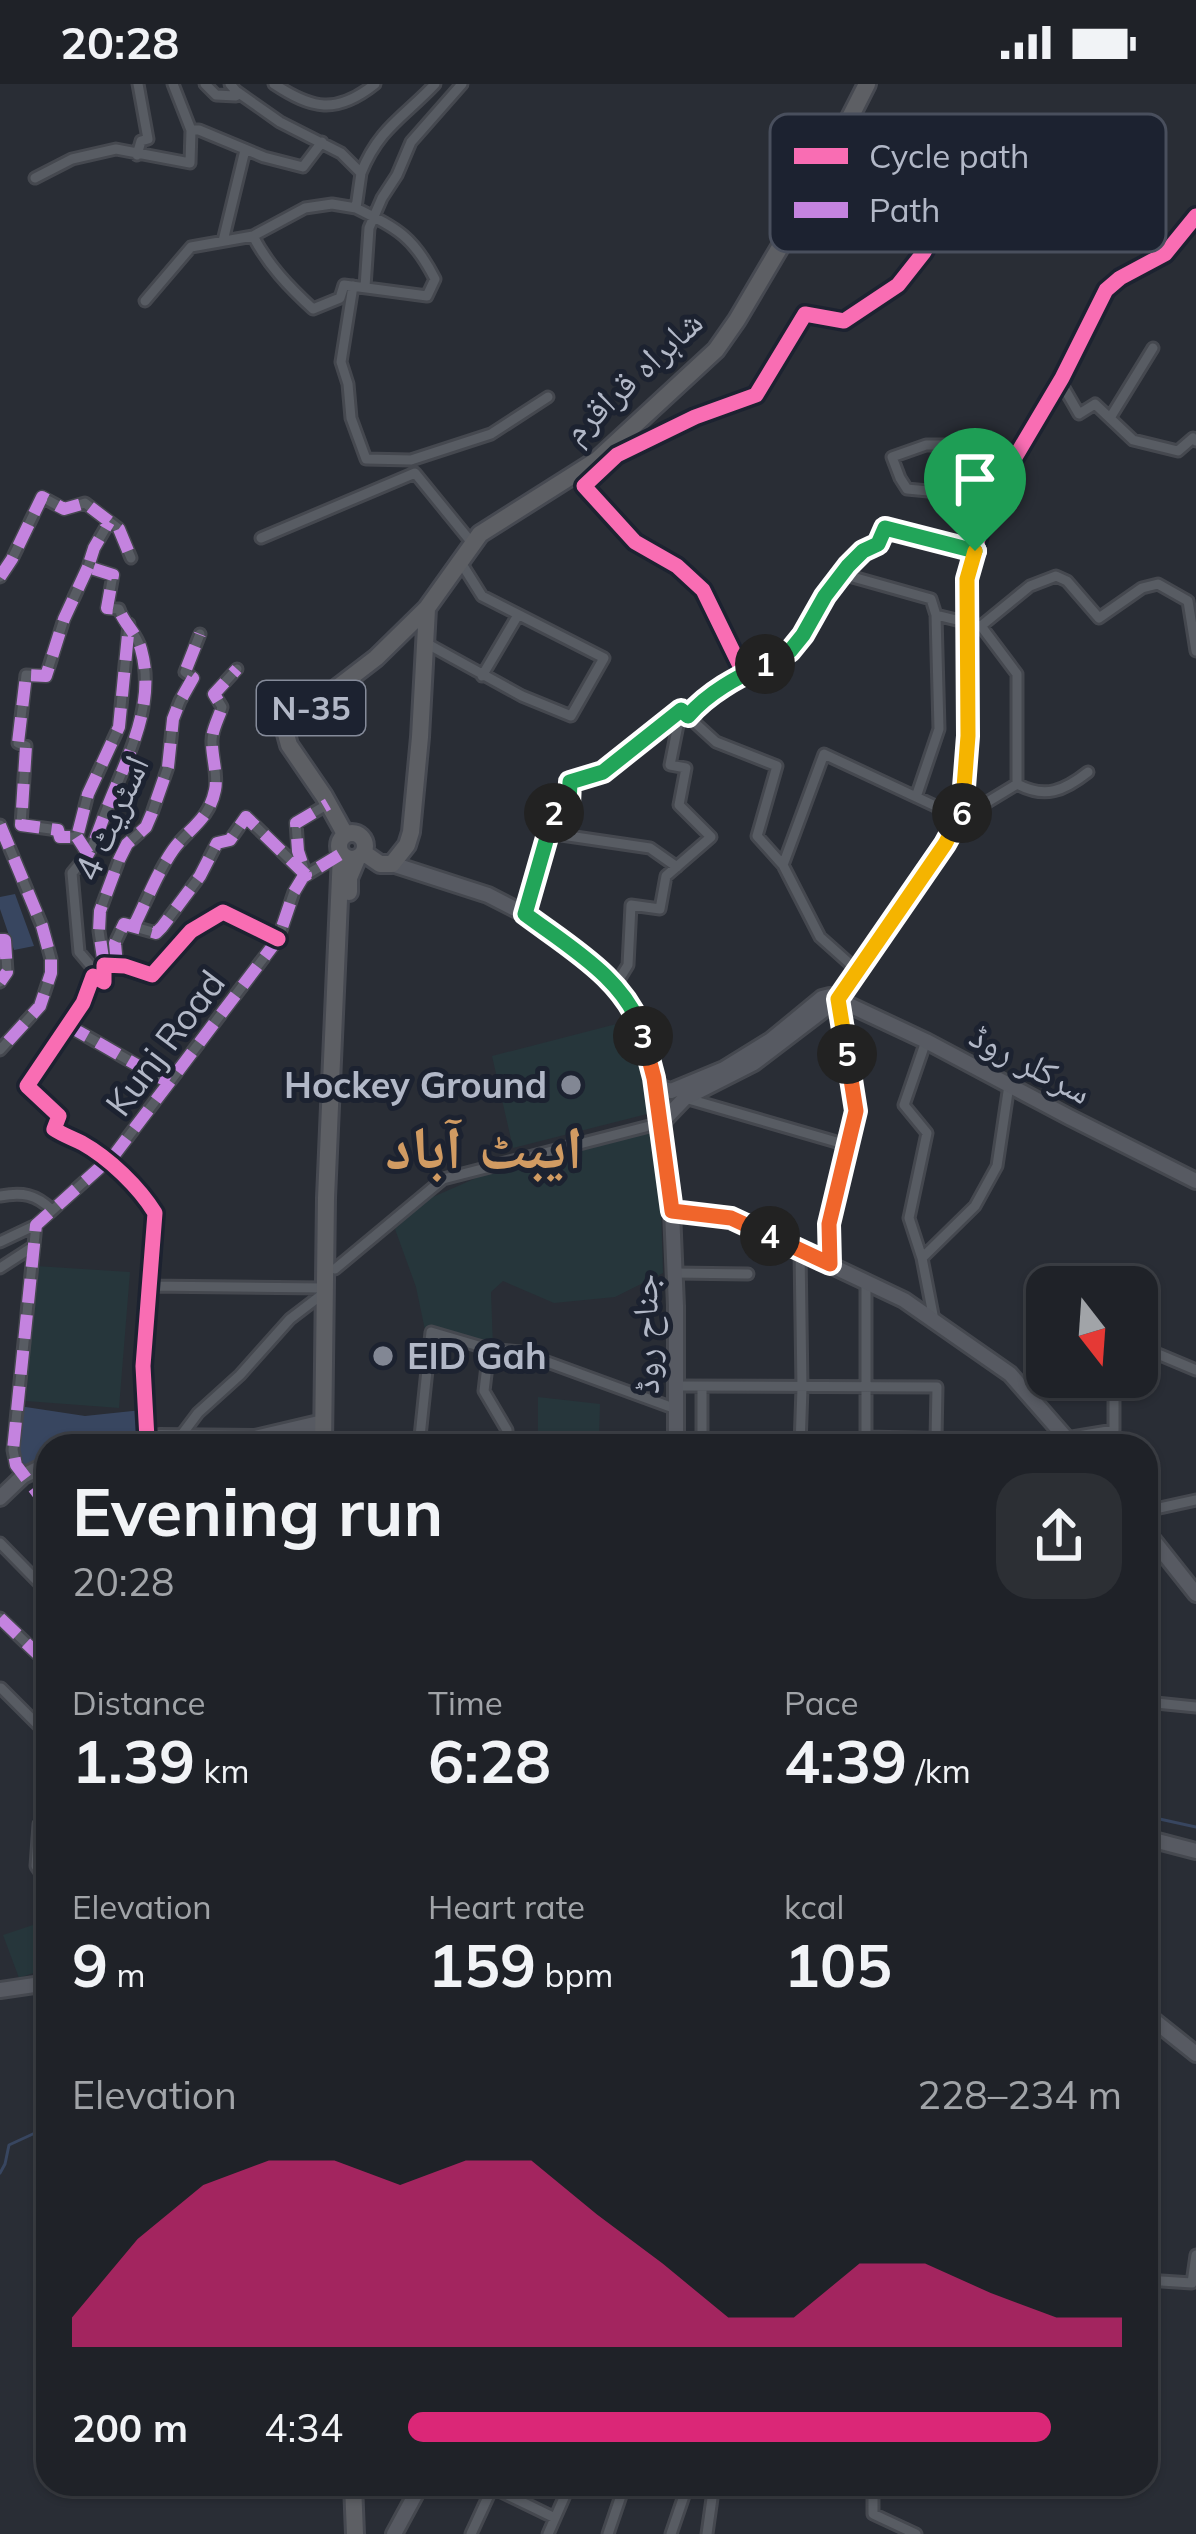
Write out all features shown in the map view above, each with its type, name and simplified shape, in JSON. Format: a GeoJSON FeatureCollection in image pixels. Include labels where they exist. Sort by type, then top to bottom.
{"type":"FeatureCollection","features":[{"type":"Feature","properties":{"kind":"highway","name":"شاہراہ قراقرم"},"geometry":{"type":"LineString","coordinates":[[851,114],[867,84]]}},
{"type":"Feature","properties":{"kind":"highway","name":"شاہراہ قراقرم"},"geometry":{"type":"LineString","coordinates":[[354,855],[339,841],[345,835],[289,745],[290,724],[376,658],[427,608],[480,534],[597,460],[716,350],[777,252]]}},
{"type":"Feature","properties":{"kind":"highway","name":"شاہراہ قراقرم"},"geometry":{"type":"LineString","coordinates":[[392,864],[411,832],[427,608]]}},
{"type":"Feature","properties":{"kind":"highway"},"geometry":{"type":"LineString","coordinates":[[393,642],[423,650]]}},
{"type":"Feature","properties":{"kind":"highway","name":"شاہراہ قراقرم"},"geometry":{"type":"LineString","coordinates":[[329,1434],[349,878],[354,855]]}},
{"type":"Feature","properties":{"kind":"highway","name":"شاہراہ قراقرم"},"geometry":{"type":"LineString","coordinates":[[326,1434],[322,1422],[324,1291],[354,855]]}},
{"type":"Feature","properties":{"kind":"highway"},"geometry":{"type":"LineString","coordinates":[[354,855],[392,864]]}},
{"type":"Feature","properties":{"kind":"highway"},"geometry":{"type":"LineString","coordinates":[[343,2496],[345,2534]]}},
{"type":"Feature","properties":{"kind":"highway"},"geometry":{"type":"LineString","coordinates":[[354,2496],[356,2534]]}},
{"type":"Feature","properties":{"kind":"main road","name":"جناح روڈ"},"geometry":{"type":"LineString","coordinates":[[392,864],[488,895],[525,914],[615,986],[638,1015],[655,1086],[672,1211],[676,1434]]}},
{"type":"Feature","properties":{"kind":"main road","name":"سرکلر روڈ"},"geometry":{"type":"LineString","coordinates":[[838,999],[1196,1181]]}},
{"type":"Feature","properties":{"kind":"main road"},"geometry":{"type":"LineString","coordinates":[[655,1086],[664,1097],[683,1093],[754,1064],[838,999]]}},
{"type":"Feature","properties":{"kind":"main road"},"geometry":{"type":"LineString","coordinates":[[661,1123],[683,1093]]}},
{"type":"Feature","properties":{"kind":"main road"},"geometry":{"type":"LineString","coordinates":[[672,1211],[731,1218],[904,1300],[1010,1374],[1063,1434]]}},
{"type":"Feature","properties":{"kind":"main road"},"geometry":{"type":"LineString","coordinates":[[272,1434],[322,1422]]}},
{"type":"Feature","properties":{"kind":"main road"},"geometry":{"type":"LineString","coordinates":[[0,1498],[36,1470]]}},
{"type":"Feature","properties":{"kind":"main road"},"geometry":{"type":"LineString","coordinates":[[1158,1545],[1193,1586]]}},
{"type":"Feature","properties":{"kind":"main road"},"geometry":{"type":"LineString","coordinates":[[1158,1841],[1196,1851]]}},
{"type":"Feature","properties":{"kind":"main road"},"geometry":{"type":"LineString","coordinates":[[0,1990],[36,1985]]}},
{"type":"Feature","properties":{"kind":"main road"},"geometry":{"type":"LineString","coordinates":[[1158,2024],[1196,2054]]}},
{"type":"Feature","properties":{"kind":"main road"},"geometry":{"type":"LineString","coordinates":[[394,2534],[415,2496]]}},
{"type":"Feature","properties":{"kind":"street"},"geometry":{"type":"LineString","coordinates":[[137,155],[141,141],[148,139],[138,84]]}},
{"type":"Feature","properties":{"kind":"street"},"geometry":{"type":"LineString","coordinates":[[34,178],[72,159],[116,149],[190,163],[191,130],[173,84]]}},
{"type":"Feature","properties":{"kind":"street"},"geometry":{"type":"LineString","coordinates":[[205,84],[216,95],[236,96],[233,87]]}},
{"type":"Feature","properties":{"kind":"street"},"geometry":{"type":"LineString","coordinates":[[274,84],[301,102],[334,107],[374,84]]}},
{"type":"Feature","properties":{"kind":"street"},"geometry":{"type":"LineString","coordinates":[[356,208],[370,151],[395,118],[435,84]]}},
{"type":"Feature","properties":{"kind":"street"},"geometry":{"type":"LineString","coordinates":[[462,84],[411,142],[369,228],[341,362],[351,418],[365,459],[411,460],[491,434],[548,397]]}},
{"type":"Feature","properties":{"kind":"street"},"geometry":{"type":"LineString","coordinates":[[233,87],[280,122],[341,153],[361,173]]}},
{"type":"Feature","properties":{"kind":"street"},"geometry":{"type":"LineString","coordinates":[[191,130],[303,167],[322,142]]}},
{"type":"Feature","properties":{"kind":"street"},"geometry":{"type":"LineString","coordinates":[[223,241],[245,150]]}},
{"type":"Feature","properties":{"kind":"street"},"geometry":{"type":"LineString","coordinates":[[145,301],[191,247],[253,236],[305,208],[332,204],[356,208],[402,232],[424,256],[436,279],[427,296],[344,285],[340,298],[313,309],[264,257],[253,236]]}},
{"type":"Feature","properties":{"kind":"street"},"geometry":{"type":"LineString","coordinates":[[962,818],[968,736],[967,579],[988,503],[1060,381],[1106,290],[1165,254],[1196,216]]}},
{"type":"Feature","properties":{"kind":"street"},"geometry":{"type":"LineString","coordinates":[[744,674],[703,590],[677,566],[634,542],[584,486],[617,455],[756,394],[805,314],[844,321],[898,285],[925,252]]}},
{"type":"Feature","properties":{"kind":"street"},"geometry":{"type":"LineString","coordinates":[[1110,418],[1154,348]]}},
{"type":"Feature","properties":{"kind":"street"},"geometry":{"type":"LineString","coordinates":[[1060,381],[1079,413],[1095,404],[1132,440],[1178,451],[1193,438],[1196,441]]}},
{"type":"Feature","properties":{"kind":"street"},"geometry":{"type":"LineString","coordinates":[[944,492],[947,445],[926,445],[892,457],[907,488],[988,503]]}},
{"type":"Feature","properties":{"kind":"street"},"geometry":{"type":"LineString","coordinates":[[261,538],[415,473],[472,543]]}},
{"type":"Feature","properties":{"kind":"street"},"geometry":{"type":"LineString","coordinates":[[0,577],[42,497],[64,508],[85,503],[118,529],[131,558]]}},
{"type":"Feature","properties":{"kind":"street"},"geometry":{"type":"LineString","coordinates":[[77,837],[21,825],[26,746],[18,743],[26,675],[46,676],[64,620],[109,522]]}},
{"type":"Feature","properties":{"kind":"street"},"geometry":{"type":"LineString","coordinates":[[525,914],[556,808],[569,805],[570,782],[603,772],[702,700],[790,651],[842,574],[863,551],[878,544],[885,528],[975,551]]}},
{"type":"Feature","properties":{"kind":"street"},"geometry":{"type":"LineString","coordinates":[[423,650],[571,716],[604,658],[482,596],[460,561]]}},
{"type":"Feature","properties":{"kind":"street"},"geometry":{"type":"LineString","coordinates":[[88,567],[113,575],[107,608],[119,610],[133,628],[146,682],[144,712],[121,778],[88,854],[72,873],[79,952],[104,982]]}},
{"type":"Feature","properties":{"kind":"street"},"geometry":{"type":"LineString","coordinates":[[842,574],[931,598],[936,615],[939,729],[916,797]]}},
{"type":"Feature","properties":{"kind":"street"},"geometry":{"type":"LineString","coordinates":[[981,626],[1030,586],[1056,576],[1067,580],[1100,618],[1142,588],[1158,584],[1188,601],[1196,651]]}},
{"type":"Feature","properties":{"kind":"street"},"geometry":{"type":"LineString","coordinates":[[482,676],[518,615]]}},
{"type":"Feature","properties":{"kind":"street"},"geometry":{"type":"LineString","coordinates":[[936,615],[981,626],[1017,674],[1017,784]]}},
{"type":"Feature","properties":{"kind":"street"},"geometry":{"type":"LineString","coordinates":[[88,854],[77,837],[88,794],[119,727],[129,624]]}},
{"type":"Feature","properties":{"kind":"street","name":"اسٹریٹ 4"},"geometry":{"type":"LineString","coordinates":[[104,982],[100,911],[127,844],[146,827],[152,813],[168,767],[173,718],[194,678],[185,672],[200,634]]}},
{"type":"Feature","properties":{"kind":"street"},"geometry":{"type":"LineString","coordinates":[[134,926],[170,855],[204,818],[213,796],[217,785],[211,736],[222,706],[214,694],[237,669]]}},
{"type":"Feature","properties":{"kind":"street"},"geometry":{"type":"LineString","coordinates":[[685,713],[716,742],[776,766],[757,836],[783,865],[820,937],[858,971]]}},
{"type":"Feature","properties":{"kind":"street"},"geometry":{"type":"LineString","coordinates":[[615,986],[628,965],[631,904],[660,909],[666,876],[711,837],[679,806],[686,768],[670,765],[685,713]]}},
{"type":"Feature","properties":{"kind":"street"},"geometry":{"type":"LineString","coordinates":[[783,865],[824,754],[962,818]]}},
{"type":"Feature","properties":{"kind":"street"},"geometry":{"type":"LineString","coordinates":[[1017,784],[1046,794],[1071,786],[1088,772]]}},
{"type":"Feature","properties":{"kind":"street"},"geometry":{"type":"LineString","coordinates":[[830,1264],[829,1224],[856,1111],[838,999],[962,818],[1017,784]]}},
{"type":"Feature","properties":{"kind":"street"},"geometry":{"type":"LineString","coordinates":[[306,875],[296,823],[328,804]]}},
{"type":"Feature","properties":{"kind":"street"},"geometry":{"type":"LineString","coordinates":[[117,965],[116,944],[124,924],[156,932],[162,927],[200,876],[217,843],[230,840],[246,818],[306,875]]}},
{"type":"Feature","properties":{"kind":"street"},"geometry":{"type":"LineString","coordinates":[[0,825],[51,959],[40,1006],[0,1050]]}},
{"type":"Feature","properties":{"kind":"street"},"geometry":{"type":"LineString","coordinates":[[548,833],[650,848],[677,867]]}},
{"type":"Feature","properties":{"kind":"street"},"geometry":{"type":"LineString","coordinates":[[306,875],[354,855]]}},
{"type":"Feature","properties":{"kind":"street","name":"Kunj Road"},"geometry":{"type":"LineString","coordinates":[[0,1242],[36,1225],[106,1161],[278,939],[294,892],[306,875]]}},
{"type":"Feature","properties":{"kind":"street"},"geometry":{"type":"LineString","coordinates":[[104,965],[152,974],[191,931],[223,912],[278,939]]}},
{"type":"Feature","properties":{"kind":"street"},"geometry":{"type":"LineString","coordinates":[[0,940],[5,940],[7,972],[0,982]]}},
{"type":"Feature","properties":{"kind":"street"},"geometry":{"type":"LineString","coordinates":[[104,982],[93,976],[83,1003],[27,1086],[58,1116],[55,1129],[106,1161],[155,1214],[143,1366],[147,1434]]}},
{"type":"Feature","properties":{"kind":"street"},"geometry":{"type":"LineString","coordinates":[[66,1025],[169,1082]]}},
{"type":"Feature","properties":{"kind":"street"},"geometry":{"type":"LineString","coordinates":[[926,1041],[904,1105],[927,1133],[909,1218],[934,1321]]}},
{"type":"Feature","properties":{"kind":"street"},"geometry":{"type":"LineString","coordinates":[[922,1258],[976,1206],[997,1166],[1009,1085]]}},
{"type":"Feature","properties":{"kind":"street"},"geometry":{"type":"LineString","coordinates":[[683,1093],[847,1145]]}},
{"type":"Feature","properties":{"kind":"street"},"geometry":{"type":"LineString","coordinates":[[335,1269],[443,1178],[661,1123]]}},
{"type":"Feature","properties":{"kind":"street"},"geometry":{"type":"LineString","coordinates":[[0,1196],[38,1197],[52,1210]]}},
{"type":"Feature","properties":{"kind":"street"},"geometry":{"type":"LineString","coordinates":[[23,1476],[13,1450],[36,1225]]}},
{"type":"Feature","properties":{"kind":"street"},"geometry":{"type":"LineString","coordinates":[[0,1268],[34,1246]]}},
{"type":"Feature","properties":{"kind":"street"},"geometry":{"type":"LineString","coordinates":[[800,1250],[800,1434]]}},
{"type":"Feature","properties":{"kind":"street"},"geometry":{"type":"LineString","coordinates":[[675,1273],[748,1274]]}},
{"type":"Feature","properties":{"kind":"street"},"geometry":{"type":"LineString","coordinates":[[866,1281],[866,1434]]}},
{"type":"Feature","properties":{"kind":"street"},"geometry":{"type":"LineString","coordinates":[[149,1286],[324,1291]]}},
{"type":"Feature","properties":{"kind":"street"},"geometry":{"type":"LineString","coordinates":[[184,1434],[198,1413],[324,1291]]}},
{"type":"Feature","properties":{"kind":"street"},"geometry":{"type":"LineString","coordinates":[[419,1434],[431,1332],[489,1349],[520,1352],[676,1409]]}},
{"type":"Feature","properties":{"kind":"street"},"geometry":{"type":"LineString","coordinates":[[489,1349],[484,1390],[507,1434]]}},
{"type":"Feature","properties":{"kind":"street"},"geometry":{"type":"LineString","coordinates":[[1158,1353],[1196,1370]]}},
{"type":"Feature","properties":{"kind":"street"},"geometry":{"type":"LineString","coordinates":[[676,1386],[937,1387],[936,1434]]}},
{"type":"Feature","properties":{"kind":"street"},"geometry":{"type":"LineString","coordinates":[[702,1387],[702,1434]]}},
{"type":"Feature","properties":{"kind":"street"},"geometry":{"type":"LineString","coordinates":[[1098,1434],[1114,1430],[1114,1398]]}},
{"type":"Feature","properties":{"kind":"street"},"geometry":{"type":"LineString","coordinates":[[1158,1509],[1196,1501]]}},
{"type":"Feature","properties":{"kind":"street"},"geometry":{"type":"LineString","coordinates":[[0,1544],[36,1580]]}},
{"type":"Feature","properties":{"kind":"street"},"geometry":{"type":"LineString","coordinates":[[0,1618],[36,1652]]}},
{"type":"Feature","properties":{"kind":"street"},"geometry":{"type":"LineString","coordinates":[[1,1688],[36,1723]]}},
{"type":"Feature","properties":{"kind":"street"},"geometry":{"type":"LineString","coordinates":[[1158,1703],[1196,1707]]}},
{"type":"Feature","properties":{"kind":"street"},"geometry":{"type":"LineString","coordinates":[[1158,2281],[1192,2283],[1196,2255]]}},
{"type":"Feature","properties":{"kind":"street"},"geometry":{"type":"LineString","coordinates":[[471,2534],[487,2496]]}},
{"type":"Feature","properties":{"kind":"street"},"geometry":{"type":"LineString","coordinates":[[512,2496],[555,2518]]}},
{"type":"Feature","properties":{"kind":"street"},"geometry":{"type":"LineString","coordinates":[[548,2534],[565,2496]]}},
{"type":"Feature","properties":{"kind":"street"},"geometry":{"type":"LineString","coordinates":[[608,2534],[621,2496]]}},
{"type":"Feature","properties":{"kind":"street"},"geometry":{"type":"LineString","coordinates":[[671,2534],[684,2496]]}},
{"type":"Feature","properties":{"kind":"street"},"geometry":{"type":"LineString","coordinates":[[707,2534],[712,2496]]}},
{"type":"Feature","properties":{"kind":"street"},"geometry":{"type":"LineString","coordinates":[[873,2496],[873,2514],[916,2534]]}},
{"type":"Feature","properties":{"kind":"shaded area","name":"Hockey Ground"},"geometry":{"type":"Polygon","coordinates":[[[628,1021],[651,1113],[513,1148],[492,1056],[628,1021]]]}},
{"type":"Feature","properties":{"kind":"shaded area"},"geometry":{"type":"Polygon","coordinates":[[[650,1128],[661,1210],[663,1273],[615,1297],[554,1303],[503,1281],[491,1292],[493,1347],[425,1330],[416,1287],[395,1229],[426,1200],[508,1164],[650,1128]]]}},
{"type":"Feature","properties":{"kind":"shaded area"},"geometry":{"type":"Polygon","coordinates":[[[36,1266],[130,1272],[119,1408],[26,1401],[36,1266]]]}},
{"type":"Feature","properties":{"kind":"shaded area"},"geometry":{"type":"Polygon","coordinates":[[[538,1397],[600,1404],[599,1434],[538,1434],[538,1397]]]}},
{"type":"Feature","properties":{"kind":"shaded area"},"geometry":{"type":"Polygon","coordinates":[[[33,1925],[36,1972],[19,1978],[3,1935],[33,1925]]]}},
{"type":"Feature","properties":{"kind":"water"},"geometry":{"type":"Polygon","coordinates":[[[15,894],[34,946],[14,950],[0,897],[15,894]]]}},
{"type":"Feature","properties":{"kind":"water"},"geometry":{"type":"Polygon","coordinates":[[[19,1406],[85,1416],[142,1410],[145,1434],[36,1434],[36,1468],[24,1473],[16,1432],[19,1406]]]}},
{"type":"Feature","properties":{"kind":"waterway"},"geometry":{"type":"LineString","coordinates":[[1158,1819],[1196,1827]]}},
{"type":"Feature","properties":{"kind":"waterway"},"geometry":{"type":"LineString","coordinates":[[0,2173],[9,2145],[36,2133]]}},
{"type":"Feature","properties":{"kind":"marked path"},"geometry":{"type":"LineString","coordinates":[[0,577],[42,497],[64,509],[85,503],[119,529],[131,558]]}},
{"type":"Feature","properties":{"kind":"marked path"},"geometry":{"type":"LineString","coordinates":[[77,837],[88,854],[130,752],[145,691],[139,643],[119,609],[107,608],[113,575],[88,567],[109,522]]}},
{"type":"Feature","properties":{"kind":"marked path"},"geometry":{"type":"LineString","coordinates":[[88,567],[64,619],[46,676],[26,675],[18,743],[26,746],[21,825],[77,837],[88,794],[119,727],[129,624]]}},
{"type":"Feature","properties":{"kind":"marked path"},"geometry":{"type":"LineString","coordinates":[[104,965],[100,911],[127,844],[146,827],[152,813],[168,767],[173,719],[193,678],[185,672],[200,634]]}},
{"type":"Feature","properties":{"kind":"marked path"},"geometry":{"type":"LineString","coordinates":[[134,926],[167,859],[212,800],[216,779],[212,738],[222,707],[214,694],[237,669]]}},
{"type":"Feature","properties":{"kind":"marked path"},"geometry":{"type":"LineString","coordinates":[[117,965],[115,943],[124,924],[156,933],[200,876],[217,843],[230,840],[246,817],[306,875],[296,823],[328,804]]}},
{"type":"Feature","properties":{"kind":"marked path"},"geometry":{"type":"LineString","coordinates":[[0,825],[51,959],[40,1006],[0,1050]]}},
{"type":"Feature","properties":{"kind":"marked path"},"geometry":{"type":"LineString","coordinates":[[36,1491],[16,1465],[13,1450],[36,1225],[115,1154],[278,939],[303,877],[341,854]]}},
{"type":"Feature","properties":{"kind":"marked path"},"geometry":{"type":"LineString","coordinates":[[0,940],[5,940],[7,972],[0,982]]}},
{"type":"Feature","properties":{"kind":"marked path"},"geometry":{"type":"LineString","coordinates":[[66,1025],[169,1082]]}},
{"type":"Feature","properties":{"kind":"marked path"},"geometry":{"type":"LineString","coordinates":[[0,1618],[36,1652]]}},
{"type":"Feature","properties":{"kind":"cycle path"},"geometry":{"type":"LineString","coordinates":[[829,1264],[829,1224],[856,1111],[838,999],[961,818],[968,736],[967,579],[988,503],[1062,378],[1106,290],[1165,254],[1196,216]]}},
{"type":"Feature","properties":{"kind":"cycle path"},"geometry":{"type":"LineString","coordinates":[[744,674],[703,590],[677,566],[635,542],[584,486],[617,455],[695,417],[756,395],[805,314],[844,321],[898,285],[924,252]]}},
{"type":"Feature","properties":{"kind":"cycle path"},"geometry":{"type":"LineString","coordinates":[[147,1434],[143,1366],[155,1213],[113,1165],[54,1129],[59,1116],[27,1086],[83,1003],[93,976],[104,982],[104,965],[152,975],[191,931],[223,912],[278,939]]}},
{"type":"Feature","properties":{"kind":"place","name":"Hockey Ground"},"geometry":{"type":"Point","coordinates":[571,1085]}},
{"type":"Feature","properties":{"kind":"place","name":"EID Gah"},"geometry":{"type":"Point","coordinates":[383,1356]}},
{"type":"Feature","properties":{"kind":"district","name":"ایبٹ آباد"},"geometry":{"type":"Point","coordinates":[484,1148]}},
{"type":"Feature","properties":{"kind":"route"},"geometry":{"type":"LineString","coordinates":[[885,528],[975,551],[967,579],[968,736],[962,818],[838,999],[856,1111],[829,1224],[830,1264],[731,1218],[672,1211],[654,1078],[638,1015],[615,986],[525,914],[556,808],[569,805],[570,782],[603,772],[681,710],[688,716],[732,680],[790,651],[848,566],[878,544],[885,528]]}}]}
